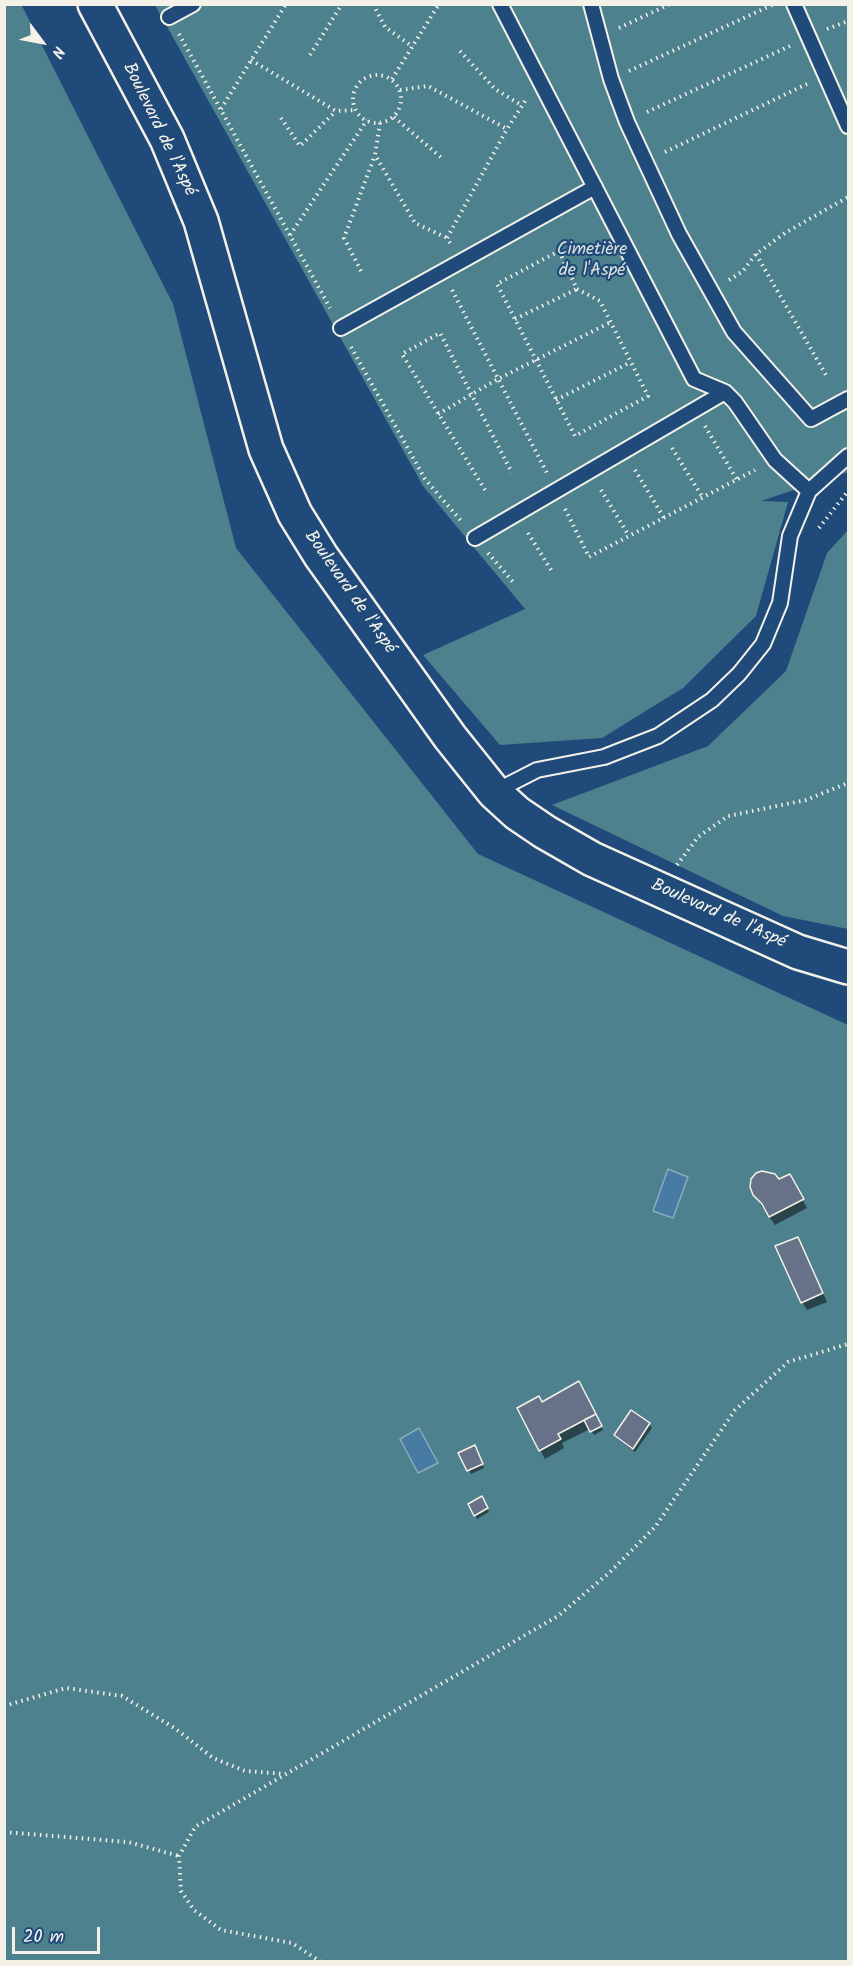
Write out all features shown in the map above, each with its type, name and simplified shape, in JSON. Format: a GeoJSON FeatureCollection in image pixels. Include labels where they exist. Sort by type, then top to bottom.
{"type":"FeatureCollection","features":[{"type":"Feature","properties":{"kind":"main road","name":"Boulevard de l'Aspé"},"geometry":{"type":"LineString","coordinates":[[95,4],[167,139],[201,221],[266,449],[295,514],[321,556],[450,738],[494,792],[517,813],[592,859],[798,952],[849,967]]}},
{"type":"Feature","properties":{"kind":"lane"},"geometry":{"type":"LineString","coordinates":[[170,17],[193,4]]}},
{"type":"Feature","properties":{"kind":"lane"},"geometry":{"type":"LineString","coordinates":[[500,4],[694,379],[725,392],[735,402],[775,460],[808,491]]}},
{"type":"Feature","properties":{"kind":"lane"},"geometry":{"type":"LineString","coordinates":[[591,4],[611,79],[627,122],[679,234],[734,332],[811,419],[849,399]]}},
{"type":"Feature","properties":{"kind":"lane"},"geometry":{"type":"LineString","coordinates":[[794,4],[849,126]]}},
{"type":"Feature","properties":{"kind":"lane"},"geometry":{"type":"LineString","coordinates":[[341,328],[595,187]]}},
{"type":"Feature","properties":{"kind":"lane"},"geometry":{"type":"LineString","coordinates":[[475,538],[725,392]]}},
{"type":"Feature","properties":{"kind":"lane"},"geometry":{"type":"LineString","coordinates":[[494,792],[537,770],[604,757],[658,736],[711,700],[739,674],[763,644],[780,603],[790,536],[808,491],[849,456]]}},
{"type":"Feature","properties":{"kind":"path"},"geometry":{"type":"LineString","coordinates":[[221,109],[286,4]]}},
{"type":"Feature","properties":{"kind":"path"},"geometry":{"type":"LineString","coordinates":[[310,55],[342,4]]}},
{"type":"Feature","properties":{"kind":"path"},"geometry":{"type":"LineString","coordinates":[[373,4],[385,27],[413,47]]}},
{"type":"Feature","properties":{"kind":"path"},"geometry":{"type":"LineString","coordinates":[[392,79],[439,4]]}},
{"type":"Feature","properties":{"kind":"path"},"geometry":{"type":"LineString","coordinates":[[600,37],[670,4]]}},
{"type":"Feature","properties":{"kind":"path"},"geometry":{"type":"LineString","coordinates":[[611,79],[773,4]]}},
{"type":"Feature","properties":{"kind":"path"},"geometry":{"type":"LineString","coordinates":[[170,17],[425,479],[513,582]]}},
{"type":"Feature","properties":{"kind":"path"},"geometry":{"type":"LineString","coordinates":[[627,122],[809,37],[849,21]]}},
{"type":"Feature","properties":{"kind":"path"},"geometry":{"type":"LineString","coordinates":[[460,51],[495,89],[521,105]]}},
{"type":"Feature","properties":{"kind":"path"},"geometry":{"type":"LineString","coordinates":[[251,60],[336,111],[356,110]]}},
{"type":"Feature","properties":{"kind":"path"},"geometry":{"type":"LineString","coordinates":[[380,75],[392,79],[400,90],[401,105],[394,117],[380,123],[367,120],[356,110],[353,98],[357,85],[367,77],[380,75]]}},
{"type":"Feature","properties":{"kind":"path"},"geometry":{"type":"LineString","coordinates":[[645,162],[826,75]]}},
{"type":"Feature","properties":{"kind":"path"},"geometry":{"type":"LineString","coordinates":[[447,238],[521,105],[540,81]]}},
{"type":"Feature","properties":{"kind":"path"},"geometry":{"type":"LineString","coordinates":[[400,90],[428,86],[507,129]]}},
{"type":"Feature","properties":{"kind":"path"},"geometry":{"type":"LineString","coordinates":[[281,118],[300,146],[336,111]]}},
{"type":"Feature","properties":{"kind":"path"},"geometry":{"type":"LineString","coordinates":[[394,117],[444,160]]}},
{"type":"Feature","properties":{"kind":"path"},"geometry":{"type":"LineString","coordinates":[[290,235],[367,120]]}},
{"type":"Feature","properties":{"kind":"path"},"geometry":{"type":"LineString","coordinates":[[361,271],[344,238],[375,155],[380,123]]}},
{"type":"Feature","properties":{"kind":"path"},"geometry":{"type":"LineString","coordinates":[[375,155],[415,223],[447,238],[460,262]]}},
{"type":"Feature","properties":{"kind":"path"},"geometry":{"type":"LineString","coordinates":[[711,291],[743,271],[756,254],[785,233],[849,197]]}},
{"type":"Feature","properties":{"kind":"path"},"geometry":{"type":"LineString","coordinates":[[559,251],[577,289],[600,301],[648,396],[574,436],[514,319],[497,284],[559,251]]}},
{"type":"Feature","properties":{"kind":"path"},"geometry":{"type":"LineString","coordinates":[[756,254],[826,375]]}},
{"type":"Feature","properties":{"kind":"path"},"geometry":{"type":"LineString","coordinates":[[514,319],[577,289]]}},
{"type":"Feature","properties":{"kind":"path"},"geometry":{"type":"LineString","coordinates":[[438,414],[473,393],[611,322]]}},
{"type":"Feature","properties":{"kind":"path"},"geometry":{"type":"LineString","coordinates":[[485,490],[402,354],[440,333],[473,393],[512,473]]}},
{"type":"Feature","properties":{"kind":"path"},"geometry":{"type":"LineString","coordinates":[[556,400],[631,362]]}},
{"type":"Feature","properties":{"kind":"path"},"geometry":{"type":"LineString","coordinates":[[695,409],[737,480]]}},
{"type":"Feature","properties":{"kind":"path"},"geometry":{"type":"LineString","coordinates":[[661,430],[703,498]]}},
{"type":"Feature","properties":{"kind":"path"},"geometry":{"type":"LineString","coordinates":[[624,451],[664,518]]}},
{"type":"Feature","properties":{"kind":"path"},"geometry":{"type":"LineString","coordinates":[[590,471],[629,536]]}},
{"type":"Feature","properties":{"kind":"path"},"geometry":{"type":"LineString","coordinates":[[516,515],[553,573]]}},
{"type":"Feature","properties":{"kind":"path"},"geometry":{"type":"LineString","coordinates":[[662,890],[682,856],[698,837],[728,816],[807,800],[849,783]]}},
{"type":"Feature","properties":{"kind":"path"},"geometry":{"type":"LineString","coordinates":[[321,1962],[292,1943],[221,1930],[194,1910],[182,1891],[179,1856],[195,1827],[558,1616],[609,1573],[656,1527],[735,1410],[788,1362],[849,1344]]}},
{"type":"Feature","properties":{"kind":"path"},"geometry":{"type":"LineString","coordinates":[[4,1706],[66,1688],[122,1695],[176,1729],[213,1758],[245,1772],[286,1774]]}},
{"type":"Feature","properties":{"kind":"path"},"geometry":{"type":"LineString","coordinates":[[4,1832],[128,1842],[179,1856]]}},
{"type":"Feature","properties":{"kind":"green space"},"geometry":{"type":"Polygon","coordinates":[[[21,4],[173,304],[236,548],[478,854],[848,1025],[848,1961],[5,1962],[4,5],[21,4]]]}},
{"type":"Feature","properties":{"kind":"green space","name":"Cimetière de l'Aspé"},"geometry":{"type":"Polygon","coordinates":[[[155,5],[848,5],[848,472],[761,501],[788,502],[756,616],[683,688],[602,738],[500,745],[423,655],[525,609],[423,486],[155,5]]]}},
{"type":"Feature","properties":{"kind":"green space"},"geometry":{"type":"Polygon","coordinates":[[[848,530],[848,929],[783,916],[552,805],[708,746],[786,671],[827,553],[848,530]]]}},
{"type":"Feature","properties":{"kind":"water"},"geometry":{"type":"Polygon","coordinates":[[[668,1169],[688,1177],[673,1218],[653,1211],[668,1169]]]}},
{"type":"Feature","properties":{"kind":"water"},"geometry":{"type":"Polygon","coordinates":[[[419,1428],[438,1463],[418,1473],[400,1439],[419,1428]]]}},
{"type":"Feature","properties":{"kind":"building"},"geometry":{"type":"Polygon","coordinates":[[[762,1171],[775,1174],[779,1179],[790,1174],[804,1199],[769,1217],[750,1187],[751,1179],[756,1173],[762,1171]]]}},
{"type":"Feature","properties":{"kind":"building"},"geometry":{"type":"Polygon","coordinates":[[[798,1237],[823,1293],[801,1303],[775,1246],[798,1237]]]}},
{"type":"Feature","properties":{"kind":"building"},"geometry":{"type":"Polygon","coordinates":[[[579,1381],[596,1414],[558,1434],[561,1439],[539,1451],[517,1408],[539,1396],[542,1402],[579,1381]]]}},
{"type":"Feature","properties":{"kind":"building"},"geometry":{"type":"Polygon","coordinates":[[[631,1410],[650,1423],[633,1449],[614,1435],[631,1410]]]}},
{"type":"Feature","properties":{"kind":"building"},"geometry":{"type":"Polygon","coordinates":[[[596,1414],[602,1426],[590,1432],[584,1420],[596,1414]]]}},
{"type":"Feature","properties":{"kind":"building"},"geometry":{"type":"Polygon","coordinates":[[[475,1445],[483,1464],[467,1471],[458,1453],[475,1445]]]}},
{"type":"Feature","properties":{"kind":"building"},"geometry":{"type":"Polygon","coordinates":[[[482,1496],[488,1508],[474,1516],[468,1504],[482,1496]]]}}]}
